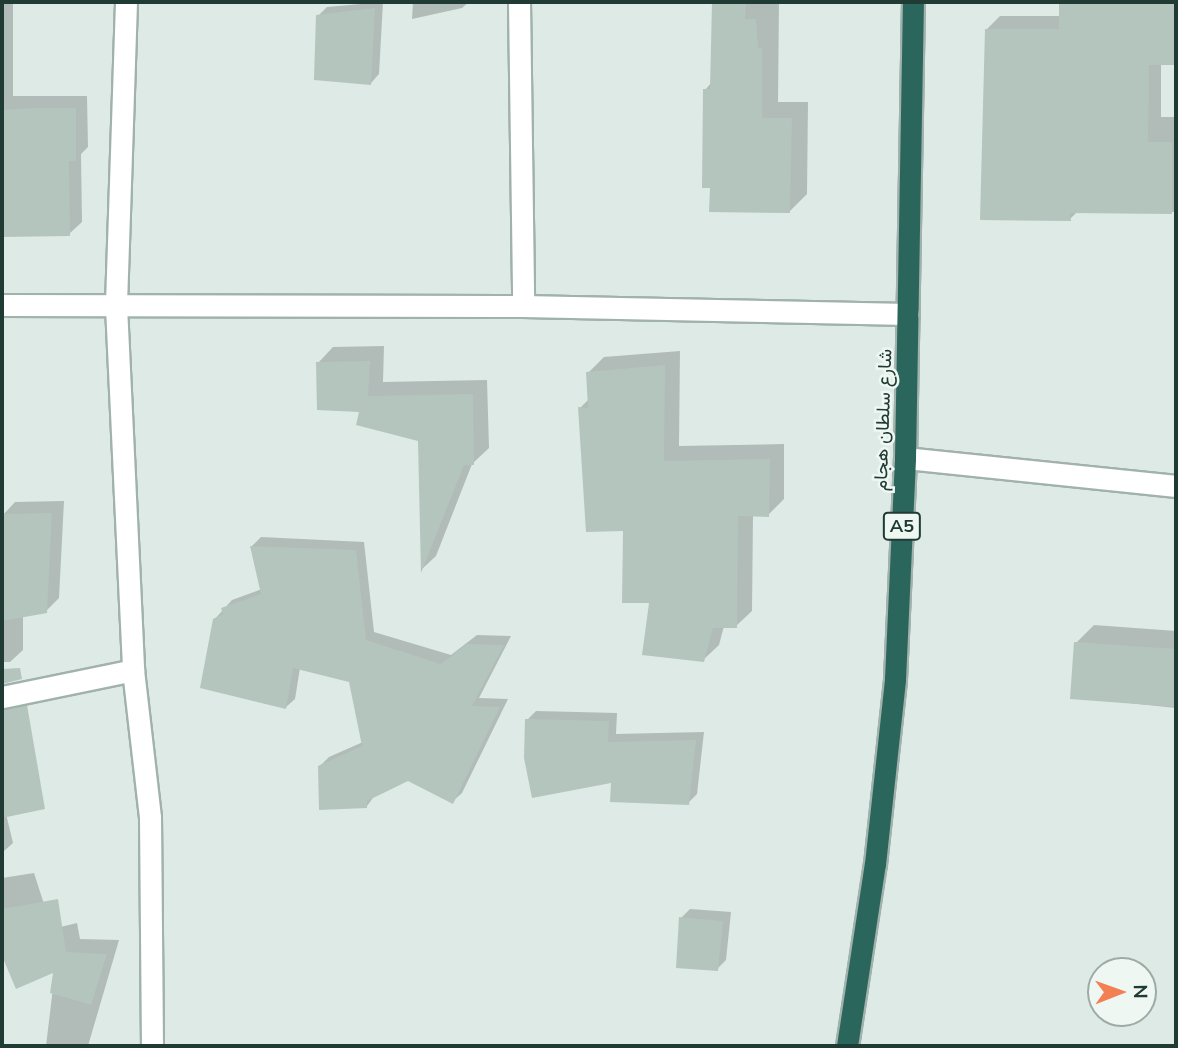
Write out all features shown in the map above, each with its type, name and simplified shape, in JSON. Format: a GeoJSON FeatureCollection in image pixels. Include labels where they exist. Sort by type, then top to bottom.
{"type":"FeatureCollection","features":[{"type":"Feature","properties":{"kind":"highway","name":"شارع سلطان هجام"},"geometry":{"type":"LineString","coordinates":[[847,1046],[875,864],[894,680],[905,458],[913,2]]}},
{"type":"Feature","properties":{"kind":"street"},"geometry":{"type":"LineString","coordinates":[[126,2],[116,306],[133,670],[150,817],[152,1046]]}},
{"type":"Feature","properties":{"kind":"street"},"geometry":{"type":"LineString","coordinates":[[519,2],[523,306]]}},
{"type":"Feature","properties":{"kind":"street"},"geometry":{"type":"LineString","coordinates":[[2,305],[523,306],[908,314]]}},
{"type":"Feature","properties":{"kind":"street"},"geometry":{"type":"LineString","coordinates":[[905,458],[1176,486]]}},
{"type":"Feature","properties":{"kind":"street"},"geometry":{"type":"LineString","coordinates":[[2,697],[133,670]]}},
{"type":"Feature","properties":{"kind":"building"},"geometry":{"type":"Polygon","coordinates":[[[712,2],[746,2],[745,19],[756,19],[758,48],[762,48],[762,118],[792,118],[790,213],[709,212],[710,188],[702,188],[703,89],[710,89],[712,2]]]}},
{"type":"Feature","properties":{"kind":"building"},"geometry":{"type":"Polygon","coordinates":[[[1059,2],[1176,2],[1176,65],[1149,65],[1148,142],[1172,142],[1172,214],[1070,213],[1071,221],[980,220],[985,29],[1059,29],[1059,2]]]}},
{"type":"Feature","properties":{"kind":"building"},"geometry":{"type":"Polygon","coordinates":[[[375,8],[371,85],[314,80],[316,15],[375,8]]]}},
{"type":"Feature","properties":{"kind":"building"},"geometry":{"type":"Polygon","coordinates":[[[76,108],[76,161],[69,161],[70,236],[2,237],[2,110],[76,108]]]}},
{"type":"Feature","properties":{"kind":"building"},"geometry":{"type":"Polygon","coordinates":[[[370,361],[368,396],[473,394],[474,465],[464,465],[421,573],[418,441],[356,425],[359,412],[317,410],[316,362],[370,361]]]}},
{"type":"Feature","properties":{"kind":"building"},"geometry":{"type":"Polygon","coordinates":[[[665,365],[664,461],[770,459],[769,517],[738,516],[737,628],[713,628],[704,662],[642,655],[649,603],[622,603],[623,531],[586,532],[578,407],[588,408],[586,372],[665,365]]]}},
{"type":"Feature","properties":{"kind":"building"},"geometry":{"type":"Polygon","coordinates":[[[52,513],[47,613],[2,621],[2,514],[52,513]]]}},
{"type":"Feature","properties":{"kind":"building"},"geometry":{"type":"Polygon","coordinates":[[[250,546],[356,550],[366,640],[441,664],[467,644],[504,645],[472,706],[500,707],[453,804],[408,781],[367,801],[367,808],[319,810],[318,766],[362,746],[349,682],[293,668],[286,709],[200,688],[213,619],[223,614],[221,608],[261,594],[250,546]]]}},
{"type":"Feature","properties":{"kind":"building"},"geometry":{"type":"Polygon","coordinates":[[[1074,642],[1176,649],[1176,707],[1070,699],[1074,642]]]}},
{"type":"Feature","properties":{"kind":"building"},"geometry":{"type":"Polygon","coordinates":[[[20,668],[22,679],[2,684],[2,669],[20,668]]]}},
{"type":"Feature","properties":{"kind":"building"},"geometry":{"type":"Polygon","coordinates":[[[27,705],[45,809],[2,818],[2,710],[27,705]]]}},
{"type":"Feature","properties":{"kind":"building"},"geometry":{"type":"Polygon","coordinates":[[[525,719],[609,721],[608,742],[696,740],[689,805],[610,802],[611,783],[532,798],[524,758],[525,719]]]}},
{"type":"Feature","properties":{"kind":"building"},"geometry":{"type":"Polygon","coordinates":[[[58,899],[66,952],[107,954],[91,1005],[50,993],[53,973],[16,989],[2,956],[2,909],[58,899]]]}},
{"type":"Feature","properties":{"kind":"building"},"geometry":{"type":"Polygon","coordinates":[[[679,917],[723,921],[718,971],[676,968],[679,917]]]}}]}
